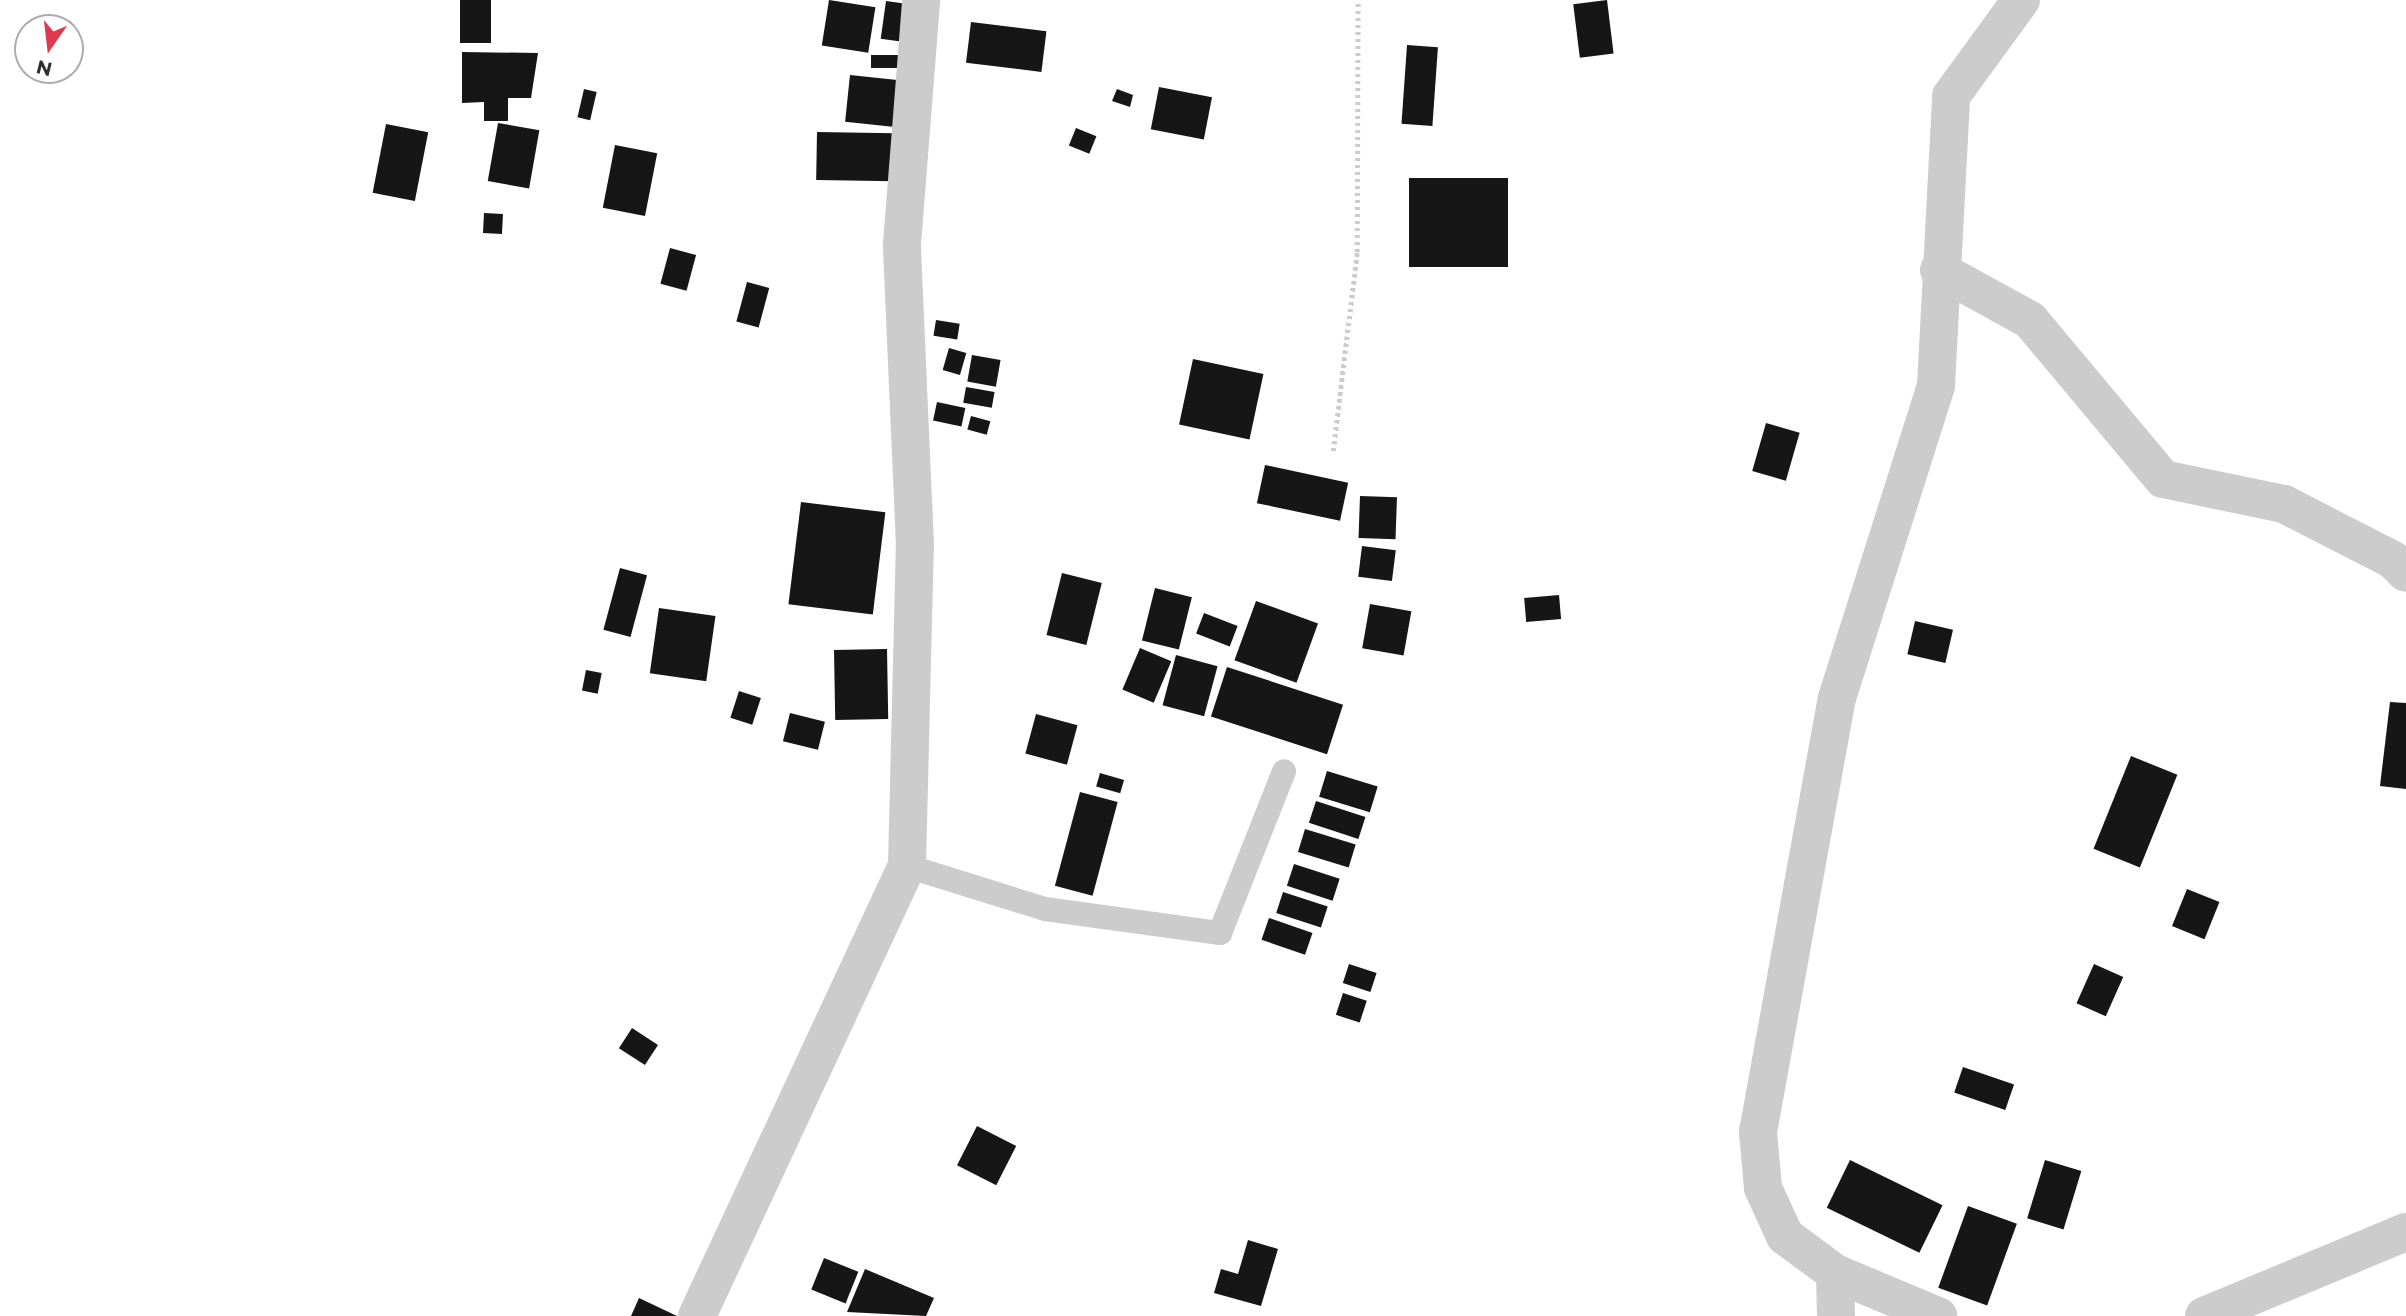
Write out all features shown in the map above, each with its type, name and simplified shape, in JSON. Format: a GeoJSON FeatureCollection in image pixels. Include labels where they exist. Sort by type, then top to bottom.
{"type":"FeatureCollection","features":[{"type":"Feature","properties":{"kind":"street"},"geometry":{"type":"LineString","coordinates":[[697,1316],[907,866],[915,546],[902,244],[921,0]]}},
{"type":"Feature","properties":{"kind":"street"},"geometry":{"type":"LineString","coordinates":[[1938,1316],[1835,1273],[1785,1236],[1763,1188],[1758,1132],[1837,698],[1936,386],[1939,270],[1951,96],[2021,0]]}},
{"type":"Feature","properties":{"kind":"street"},"geometry":{"type":"LineString","coordinates":[[1939,270],[2030,320],[2163,479],[2284,504],[2406,573]]}},
{"type":"Feature","properties":{"kind":"street"},"geometry":{"type":"LineString","coordinates":[[2204,1316],[2406,1232]]}},
{"type":"Feature","properties":{"kind":"street"},"geometry":{"type":"LineString","coordinates":[[1835,1273],[1836,1316]]}},
{"type":"Feature","properties":{"kind":"lane"},"geometry":{"type":"LineString","coordinates":[[907,866],[1045,909],[1220,933],[1284,771]]}},
{"type":"Feature","properties":{"kind":"path"},"geometry":{"type":"LineString","coordinates":[[1333,451],[1357,252],[1358,0]]}},
{"type":"Feature","properties":{"kind":"building"},"geometry":{"type":"Polygon","coordinates":[[[460,0],[491,0],[491,43],[460,43],[460,0]]]}},
{"type":"Feature","properties":{"kind":"building"},"geometry":{"type":"Polygon","coordinates":[[[829,0],[875,7],[868,53],[822,45],[829,0]]]}},
{"type":"Feature","properties":{"kind":"building"},"geometry":{"type":"Polygon","coordinates":[[[1607,0],[1614,54],[1580,58],[1573,4],[1607,0]]]}},
{"type":"Feature","properties":{"kind":"building"},"geometry":{"type":"Polygon","coordinates":[[[886,1],[908,4],[902,42],[881,39],[886,1]]]}},
{"type":"Feature","properties":{"kind":"building"},"geometry":{"type":"Polygon","coordinates":[[[971,22],[1046,31],[1041,72],[966,63],[971,22]]]}},
{"type":"Feature","properties":{"kind":"building"},"geometry":{"type":"Polygon","coordinates":[[[1407,45],[1438,47],[1432,126],[1401,124],[1407,45]]]}},
{"type":"Feature","properties":{"kind":"building"},"geometry":{"type":"Polygon","coordinates":[[[462,52],[538,53],[531,98],[508,98],[508,121],[484,121],[484,102],[462,103],[462,52]]]}},
{"type":"Feature","properties":{"kind":"building"},"geometry":{"type":"Polygon","coordinates":[[[871,55],[900,55],[900,68],[871,68],[871,55]]]}},
{"type":"Feature","properties":{"kind":"building"},"geometry":{"type":"Polygon","coordinates":[[[850,75],[900,80],[895,127],[845,122],[850,75]]]}},
{"type":"Feature","properties":{"kind":"building"},"geometry":{"type":"Polygon","coordinates":[[[1159,87],[1212,97],[1204,140],[1151,129],[1159,87]]]}},
{"type":"Feature","properties":{"kind":"building"},"geometry":{"type":"Polygon","coordinates":[[[584,89],[597,92],[590,120],[577,117],[584,89]]]}},
{"type":"Feature","properties":{"kind":"building"},"geometry":{"type":"Polygon","coordinates":[[[1117,89],[1133,95],[1130,107],[1112,101],[1117,89]]]}},
{"type":"Feature","properties":{"kind":"building"},"geometry":{"type":"Polygon","coordinates":[[[498,123],[539,130],[529,188],[488,181],[498,123]]]}},
{"type":"Feature","properties":{"kind":"building"},"geometry":{"type":"Polygon","coordinates":[[[386,124],[428,132],[415,201],[373,193],[386,124]]]}},
{"type":"Feature","properties":{"kind":"building"},"geometry":{"type":"Polygon","coordinates":[[[1076,128],[1096,136],[1089,154],[1069,146],[1076,128]]]}},
{"type":"Feature","properties":{"kind":"building"},"geometry":{"type":"Polygon","coordinates":[[[817,132],[895,133],[894,181],[816,180],[817,132]]]}},
{"type":"Feature","properties":{"kind":"building"},"geometry":{"type":"Polygon","coordinates":[[[615,145],[657,153],[645,216],[603,208],[615,145]]]}},
{"type":"Feature","properties":{"kind":"building"},"geometry":{"type":"Polygon","coordinates":[[[1409,178],[1508,178],[1508,267],[1409,267],[1409,178]]]}},
{"type":"Feature","properties":{"kind":"building"},"geometry":{"type":"Polygon","coordinates":[[[484,213],[503,214],[502,234],[483,233],[484,213]]]}},
{"type":"Feature","properties":{"kind":"building"},"geometry":{"type":"Polygon","coordinates":[[[670,248],[696,255],[687,291],[660,284],[670,248]]]}},
{"type":"Feature","properties":{"kind":"building"},"geometry":{"type":"Polygon","coordinates":[[[747,282],[769,288],[759,328],[736,322],[747,282]]]}},
{"type":"Feature","properties":{"kind":"building"},"geometry":{"type":"Polygon","coordinates":[[[936,320],[960,324],[957,340],[933,336],[936,320]]]}},
{"type":"Feature","properties":{"kind":"building"},"geometry":{"type":"Polygon","coordinates":[[[949,348],[966,353],[960,375],[943,370],[949,348]]]}},
{"type":"Feature","properties":{"kind":"building"},"geometry":{"type":"Polygon","coordinates":[[[972,355],[1001,360],[996,387],[967,382],[972,355]]]}},
{"type":"Feature","properties":{"kind":"building"},"geometry":{"type":"Polygon","coordinates":[[[1193,359],[1263,374],[1249,440],[1179,425],[1193,359]]]}},
{"type":"Feature","properties":{"kind":"building"},"geometry":{"type":"Polygon","coordinates":[[[966,387],[995,392],[992,408],[963,403],[966,387]]]}},
{"type":"Feature","properties":{"kind":"building"},"geometry":{"type":"Polygon","coordinates":[[[937,402],[965,408],[961,427],[933,421],[937,402]]]}},
{"type":"Feature","properties":{"kind":"building"},"geometry":{"type":"Polygon","coordinates":[[[971,416],[990,421],[987,435],[967,430],[971,416]]]}},
{"type":"Feature","properties":{"kind":"building"},"geometry":{"type":"Polygon","coordinates":[[[1766,423],[1800,433],[1786,481],[1752,471],[1766,423]]]}},
{"type":"Feature","properties":{"kind":"building"},"geometry":{"type":"Polygon","coordinates":[[[1265,465],[1348,483],[1340,521],[1257,503],[1265,465]]]}},
{"type":"Feature","properties":{"kind":"building"},"geometry":{"type":"Polygon","coordinates":[[[1360,496],[1397,497],[1396,539],[1359,538],[1360,496]]]}},
{"type":"Feature","properties":{"kind":"building"},"geometry":{"type":"Polygon","coordinates":[[[801,502],[885,512],[873,615],[788,604],[801,502]]]}},
{"type":"Feature","properties":{"kind":"building"},"geometry":{"type":"Polygon","coordinates":[[[1362,546],[1396,550],[1392,581],[1358,577],[1362,546]]]}},
{"type":"Feature","properties":{"kind":"building"},"geometry":{"type":"Polygon","coordinates":[[[620,568],[647,575],[630,637],[603,630],[620,568]]]}},
{"type":"Feature","properties":{"kind":"building"},"geometry":{"type":"Polygon","coordinates":[[[1062,573],[1102,583],[1086,645],[1047,635],[1062,573]]]}},
{"type":"Feature","properties":{"kind":"building"},"geometry":{"type":"Polygon","coordinates":[[[1155,588],[1192,597],[1179,650],[1142,640],[1155,588]]]}},
{"type":"Feature","properties":{"kind":"building"},"geometry":{"type":"Polygon","coordinates":[[[1559,595],[1561,619],[1526,622],[1524,598],[1559,595]]]}},
{"type":"Feature","properties":{"kind":"building"},"geometry":{"type":"Polygon","coordinates":[[[1256,601],[1318,624],[1296,683],[1234,660],[1256,601]]]}},
{"type":"Feature","properties":{"kind":"building"},"geometry":{"type":"Polygon","coordinates":[[[1370,604],[1411,611],[1404,656],[1362,648],[1370,604]]]}},
{"type":"Feature","properties":{"kind":"building"},"geometry":{"type":"Polygon","coordinates":[[[659,608],[715,616],[706,681],[650,673],[659,608]]]}},
{"type":"Feature","properties":{"kind":"building"},"geometry":{"type":"Polygon","coordinates":[[[1204,613],[1238,626],[1230,646],[1196,634],[1204,613]]]}},
{"type":"Feature","properties":{"kind":"building"},"geometry":{"type":"Polygon","coordinates":[[[1915,621],[1953,630],[1945,663],[1907,654],[1915,621]]]}},
{"type":"Feature","properties":{"kind":"building"},"geometry":{"type":"Polygon","coordinates":[[[1140,648],[1171,661],[1154,703],[1122,689],[1140,648]]]}},
{"type":"Feature","properties":{"kind":"building"},"geometry":{"type":"Polygon","coordinates":[[[887,649],[888,719],[835,720],[834,650],[887,649]]]}},
{"type":"Feature","properties":{"kind":"building"},"geometry":{"type":"Polygon","coordinates":[[[1176,655],[1218,666],[1204,716],[1163,705],[1176,655]]]}},
{"type":"Feature","properties":{"kind":"building"},"geometry":{"type":"Polygon","coordinates":[[[1227,667],[1343,705],[1327,754],[1211,716],[1227,667]]]}},
{"type":"Feature","properties":{"kind":"building"},"geometry":{"type":"Polygon","coordinates":[[[586,670],[602,673],[598,694],[582,691],[586,670]]]}},
{"type":"Feature","properties":{"kind":"building"},"geometry":{"type":"Polygon","coordinates":[[[739,691],[761,698],[752,725],[730,718],[739,691]]]}},
{"type":"Feature","properties":{"kind":"building"},"geometry":{"type":"Polygon","coordinates":[[[2390,702],[2406,703],[2406,789],[2380,786],[2390,702]]]}},
{"type":"Feature","properties":{"kind":"building"},"geometry":{"type":"Polygon","coordinates":[[[790,713],[825,722],[818,750],[783,741],[790,713]]]}},
{"type":"Feature","properties":{"kind":"building"},"geometry":{"type":"Polygon","coordinates":[[[1036,714],[1078,725],[1067,765],[1025,754],[1036,714]]]}},
{"type":"Feature","properties":{"kind":"building"},"geometry":{"type":"Polygon","coordinates":[[[2131,756],[2177,775],[2140,867],[2094,849],[2131,756]]]}},
{"type":"Feature","properties":{"kind":"building"},"geometry":{"type":"Polygon","coordinates":[[[1327,771],[1378,786],[1370,812],[1319,797],[1327,771]]]}},
{"type":"Feature","properties":{"kind":"building"},"geometry":{"type":"Polygon","coordinates":[[[1100,773],[1124,780],[1120,793],[1096,786],[1100,773]]]}},
{"type":"Feature","properties":{"kind":"building"},"geometry":{"type":"Polygon","coordinates":[[[1080,792],[1118,802],[1093,896],[1055,886],[1080,792]]]}},
{"type":"Feature","properties":{"kind":"building"},"geometry":{"type":"Polygon","coordinates":[[[1316,801],[1365,817],[1358,839],[1309,823],[1316,801]]]}},
{"type":"Feature","properties":{"kind":"building"},"geometry":{"type":"Polygon","coordinates":[[[1305,829],[1356,844],[1349,867],[1298,852],[1305,829]]]}},
{"type":"Feature","properties":{"kind":"building"},"geometry":{"type":"Polygon","coordinates":[[[1294,864],[1340,879],[1333,901],[1287,886],[1294,864]]]}},
{"type":"Feature","properties":{"kind":"building"},"geometry":{"type":"Polygon","coordinates":[[[2187,889],[2219,902],[2204,939],[2172,926],[2187,889]]]}},
{"type":"Feature","properties":{"kind":"building"},"geometry":{"type":"Polygon","coordinates":[[[1283,892],[1328,907],[1321,927],[1276,913],[1283,892]]]}},
{"type":"Feature","properties":{"kind":"building"},"geometry":{"type":"Polygon","coordinates":[[[1269,918],[1312,933],[1305,955],[1262,940],[1269,918]]]}},
{"type":"Feature","properties":{"kind":"building"},"geometry":{"type":"Polygon","coordinates":[[[1349,964],[1377,973],[1370,992],[1343,983],[1349,964]]]}},
{"type":"Feature","properties":{"kind":"building"},"geometry":{"type":"Polygon","coordinates":[[[2094,964],[2123,977],[2106,1016],[2077,1003],[2094,964]]]}},
{"type":"Feature","properties":{"kind":"building"},"geometry":{"type":"Polygon","coordinates":[[[1343,993],[1367,1001],[1360,1023],[1336,1015],[1343,993]]]}},
{"type":"Feature","properties":{"kind":"building"},"geometry":{"type":"Polygon","coordinates":[[[632,1028],[658,1045],[645,1065],[619,1048],[632,1028]]]}},
{"type":"Feature","properties":{"kind":"building"},"geometry":{"type":"Polygon","coordinates":[[[1963,1067],[2014,1085],[2005,1110],[1954,1093],[1963,1067]]]}},
{"type":"Feature","properties":{"kind":"building"},"geometry":{"type":"Polygon","coordinates":[[[977,1126],[1016,1146],[996,1185],[957,1165],[977,1126]]]}},
{"type":"Feature","properties":{"kind":"building"},"geometry":{"type":"Polygon","coordinates":[[[1850,1160],[1943,1205],[1919,1253],[1827,1208],[1850,1160]]]}},
{"type":"Feature","properties":{"kind":"building"},"geometry":{"type":"Polygon","coordinates":[[[2045,1160],[2081,1171],[2064,1229],[2027,1218],[2045,1160]]]}},
{"type":"Feature","properties":{"kind":"building"},"geometry":{"type":"Polygon","coordinates":[[[1968,1206],[2017,1224],[1987,1306],[1938,1288],[1968,1206]]]}},
{"type":"Feature","properties":{"kind":"building"},"geometry":{"type":"Polygon","coordinates":[[[1248,1240],[1278,1249],[1261,1306],[1214,1293],[1221,1269],[1238,1274],[1248,1240]]]}},
{"type":"Feature","properties":{"kind":"building"},"geometry":{"type":"Polygon","coordinates":[[[824,1258],[858,1272],[846,1303],[811,1290],[824,1258]]]}},
{"type":"Feature","properties":{"kind":"building"},"geometry":{"type":"Polygon","coordinates":[[[865,1269],[934,1298],[926,1316],[847,1312],[865,1269]]]}},
{"type":"Feature","properties":{"kind":"building"},"geometry":{"type":"Polygon","coordinates":[[[639,1298],[677,1316],[631,1316],[639,1298]]]}}]}
